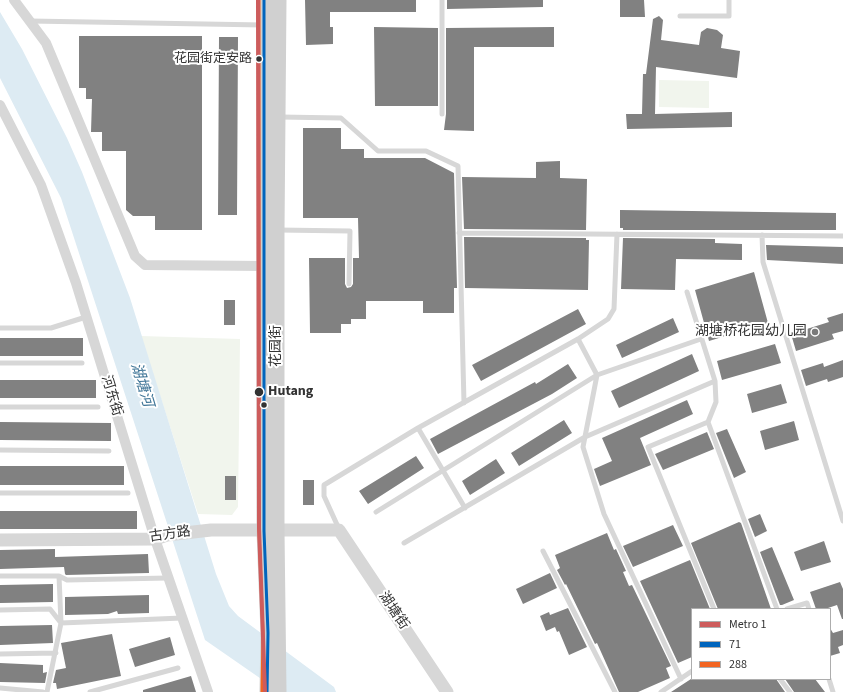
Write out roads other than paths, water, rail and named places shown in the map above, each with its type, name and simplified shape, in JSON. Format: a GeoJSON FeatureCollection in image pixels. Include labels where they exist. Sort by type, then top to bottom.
{"type":"FeatureCollection","features":[{"type":"Feature","properties":{"kind":"main road","name":"花园街"},"geometry":{"type":"LineString","coordinates":[[264,0],[264,266],[273,636],[279,692]]}},
{"type":"Feature","properties":{"kind":"main road","name":"花园街"},"geometry":{"type":"LineString","coordinates":[[270,531],[277,230],[280,0]]}},
{"type":"Feature","properties":{"kind":"main road","name":"花园街"},"geometry":{"type":"LineString","coordinates":[[267,692],[273,636]]}},
{"type":"Feature","properties":{"kind":"street"},"geometry":{"type":"LineString","coordinates":[[14,0],[46,43],[135,256],[146,265],[264,266]]}},
{"type":"Feature","properties":{"kind":"street","name":"河东街"},"geometry":{"type":"LineString","coordinates":[[0,105],[41,185],[161,537],[168,578],[208,692]]}},
{"type":"Feature","properties":{"kind":"street","name":"古方路"},"geometry":{"type":"LineString","coordinates":[[0,540],[161,537],[211,530],[339,530]]}},
{"type":"Feature","properties":{"kind":"street","name":"湖塘街"},"geometry":{"type":"LineString","coordinates":[[339,530],[447,692]]}},
{"type":"Feature","properties":{"kind":"lane"},"geometry":{"type":"LineString","coordinates":[[442,0],[442,114]]}},
{"type":"Feature","properties":{"kind":"lane"},"geometry":{"type":"LineString","coordinates":[[680,16],[729,16],[729,0]]}},
{"type":"Feature","properties":{"kind":"lane"},"geometry":{"type":"LineString","coordinates":[[30,21],[264,25]]}},
{"type":"Feature","properties":{"kind":"lane"},"geometry":{"type":"LineString","coordinates":[[279,117],[342,118],[378,151],[426,151],[458,166],[464,403]]}},
{"type":"Feature","properties":{"kind":"lane"},"geometry":{"type":"LineString","coordinates":[[277,230],[350,231],[349,284]]}},
{"type":"Feature","properties":{"kind":"lane"},"geometry":{"type":"LineString","coordinates":[[459,234],[843,236]]}},
{"type":"Feature","properties":{"kind":"lane"},"geometry":{"type":"LineString","coordinates":[[339,530],[324,496],[324,485],[418,428],[578,339],[608,319],[614,309],[617,234]]}},
{"type":"Feature","properties":{"kind":"lane"},"geometry":{"type":"LineString","coordinates":[[762,235],[763,262],[842,513],[843,521]]}},
{"type":"Feature","properties":{"kind":"lane"},"geometry":{"type":"LineString","coordinates":[[687,292],[715,381],[716,402],[708,422],[777,608]]}},
{"type":"Feature","properties":{"kind":"lane"},"geometry":{"type":"LineString","coordinates":[[0,328],[51,328],[86,317]]}},
{"type":"Feature","properties":{"kind":"lane"},"geometry":{"type":"LineString","coordinates":[[578,339],[597,375],[583,447],[604,514],[681,679]]}},
{"type":"Feature","properties":{"kind":"lane"},"geometry":{"type":"LineString","coordinates":[[376,512],[597,375],[701,339]]}},
{"type":"Feature","properties":{"kind":"lane"},"geometry":{"type":"LineString","coordinates":[[0,363],[82,363]]}},
{"type":"Feature","properties":{"kind":"lane"},"geometry":{"type":"LineString","coordinates":[[404,543],[585,437],[715,381]]}},
{"type":"Feature","properties":{"kind":"lane"},"geometry":{"type":"LineString","coordinates":[[0,407],[98,407]]}},
{"type":"Feature","properties":{"kind":"lane"},"geometry":{"type":"LineString","coordinates":[[708,422],[648,447],[714,608]]}},
{"type":"Feature","properties":{"kind":"lane"},"geometry":{"type":"LineString","coordinates":[[418,428],[465,508]]}},
{"type":"Feature","properties":{"kind":"lane"},"geometry":{"type":"LineString","coordinates":[[0,450],[109,451]]}},
{"type":"Feature","properties":{"kind":"lane"},"geometry":{"type":"LineString","coordinates":[[0,493],[128,493]]}},
{"type":"Feature","properties":{"kind":"lane"},"geometry":{"type":"LineString","coordinates":[[543,551],[615,692]]}},
{"type":"Feature","properties":{"kind":"lane"},"geometry":{"type":"LineString","coordinates":[[0,576],[58,576],[67,580],[168,578]]}},
{"type":"Feature","properties":{"kind":"lane"},"geometry":{"type":"LineString","coordinates":[[47,692],[61,623],[58,576]]}},
{"type":"Feature","properties":{"kind":"lane"},"geometry":{"type":"LineString","coordinates":[[790,608],[807,603],[808,608]]}},
{"type":"Feature","properties":{"kind":"lane"},"geometry":{"type":"LineString","coordinates":[[0,610],[50,609],[61,623]]}},
{"type":"Feature","properties":{"kind":"lane"},"geometry":{"type":"LineString","coordinates":[[61,623],[182,618]]}},
{"type":"Feature","properties":{"kind":"lane"},"geometry":{"type":"LineString","coordinates":[[0,654],[56,653]]}},
{"type":"Feature","properties":{"kind":"lane"},"geometry":{"type":"LineString","coordinates":[[90,692],[178,668]]}},
{"type":"Feature","properties":{"kind":"lane"},"geometry":{"type":"LineString","coordinates":[[661,692],[691,672]]}},
{"type":"Feature","properties":{"kind":"lane"},"geometry":{"type":"LineString","coordinates":[[781,680],[790,692]]}},
{"type":"Feature","properties":{"kind":"lane"},"geometry":{"type":"LineString","coordinates":[[829,680],[833,692]]}},
{"type":"Feature","properties":{"kind":"lane"},"geometry":{"type":"LineString","coordinates":[[0,688],[43,692]]}},
{"type":"Feature","properties":{"kind":"water","name":"湖塘河"},"geometry":{"type":"Polygon","coordinates":[[[0,12],[22,49],[67,138],[82,172],[130,298],[216,574],[229,606],[238,616],[334,687],[336,692],[280,692],[205,640],[61,198],[0,78],[0,12]]]}},
{"type":"Feature","properties":{"kind":"metro line","name":"1"},"geometry":{"type":"LineString","coordinates":[[258,0],[259,528],[265,692]]}},
{"type":"Feature","properties":{"kind":"place","name":"花园街定安路"},"geometry":{"type":"Point","coordinates":[259,59]}},
{"type":"Feature","properties":{"kind":"place","name":"湖塘桥花园幼儿园"},"geometry":{"type":"Point","coordinates":[815,332]}},
{"type":"Feature","properties":{"kind":"place","name":"Hutang"},"geometry":{"type":"Point","coordinates":[259,392]}}]}
